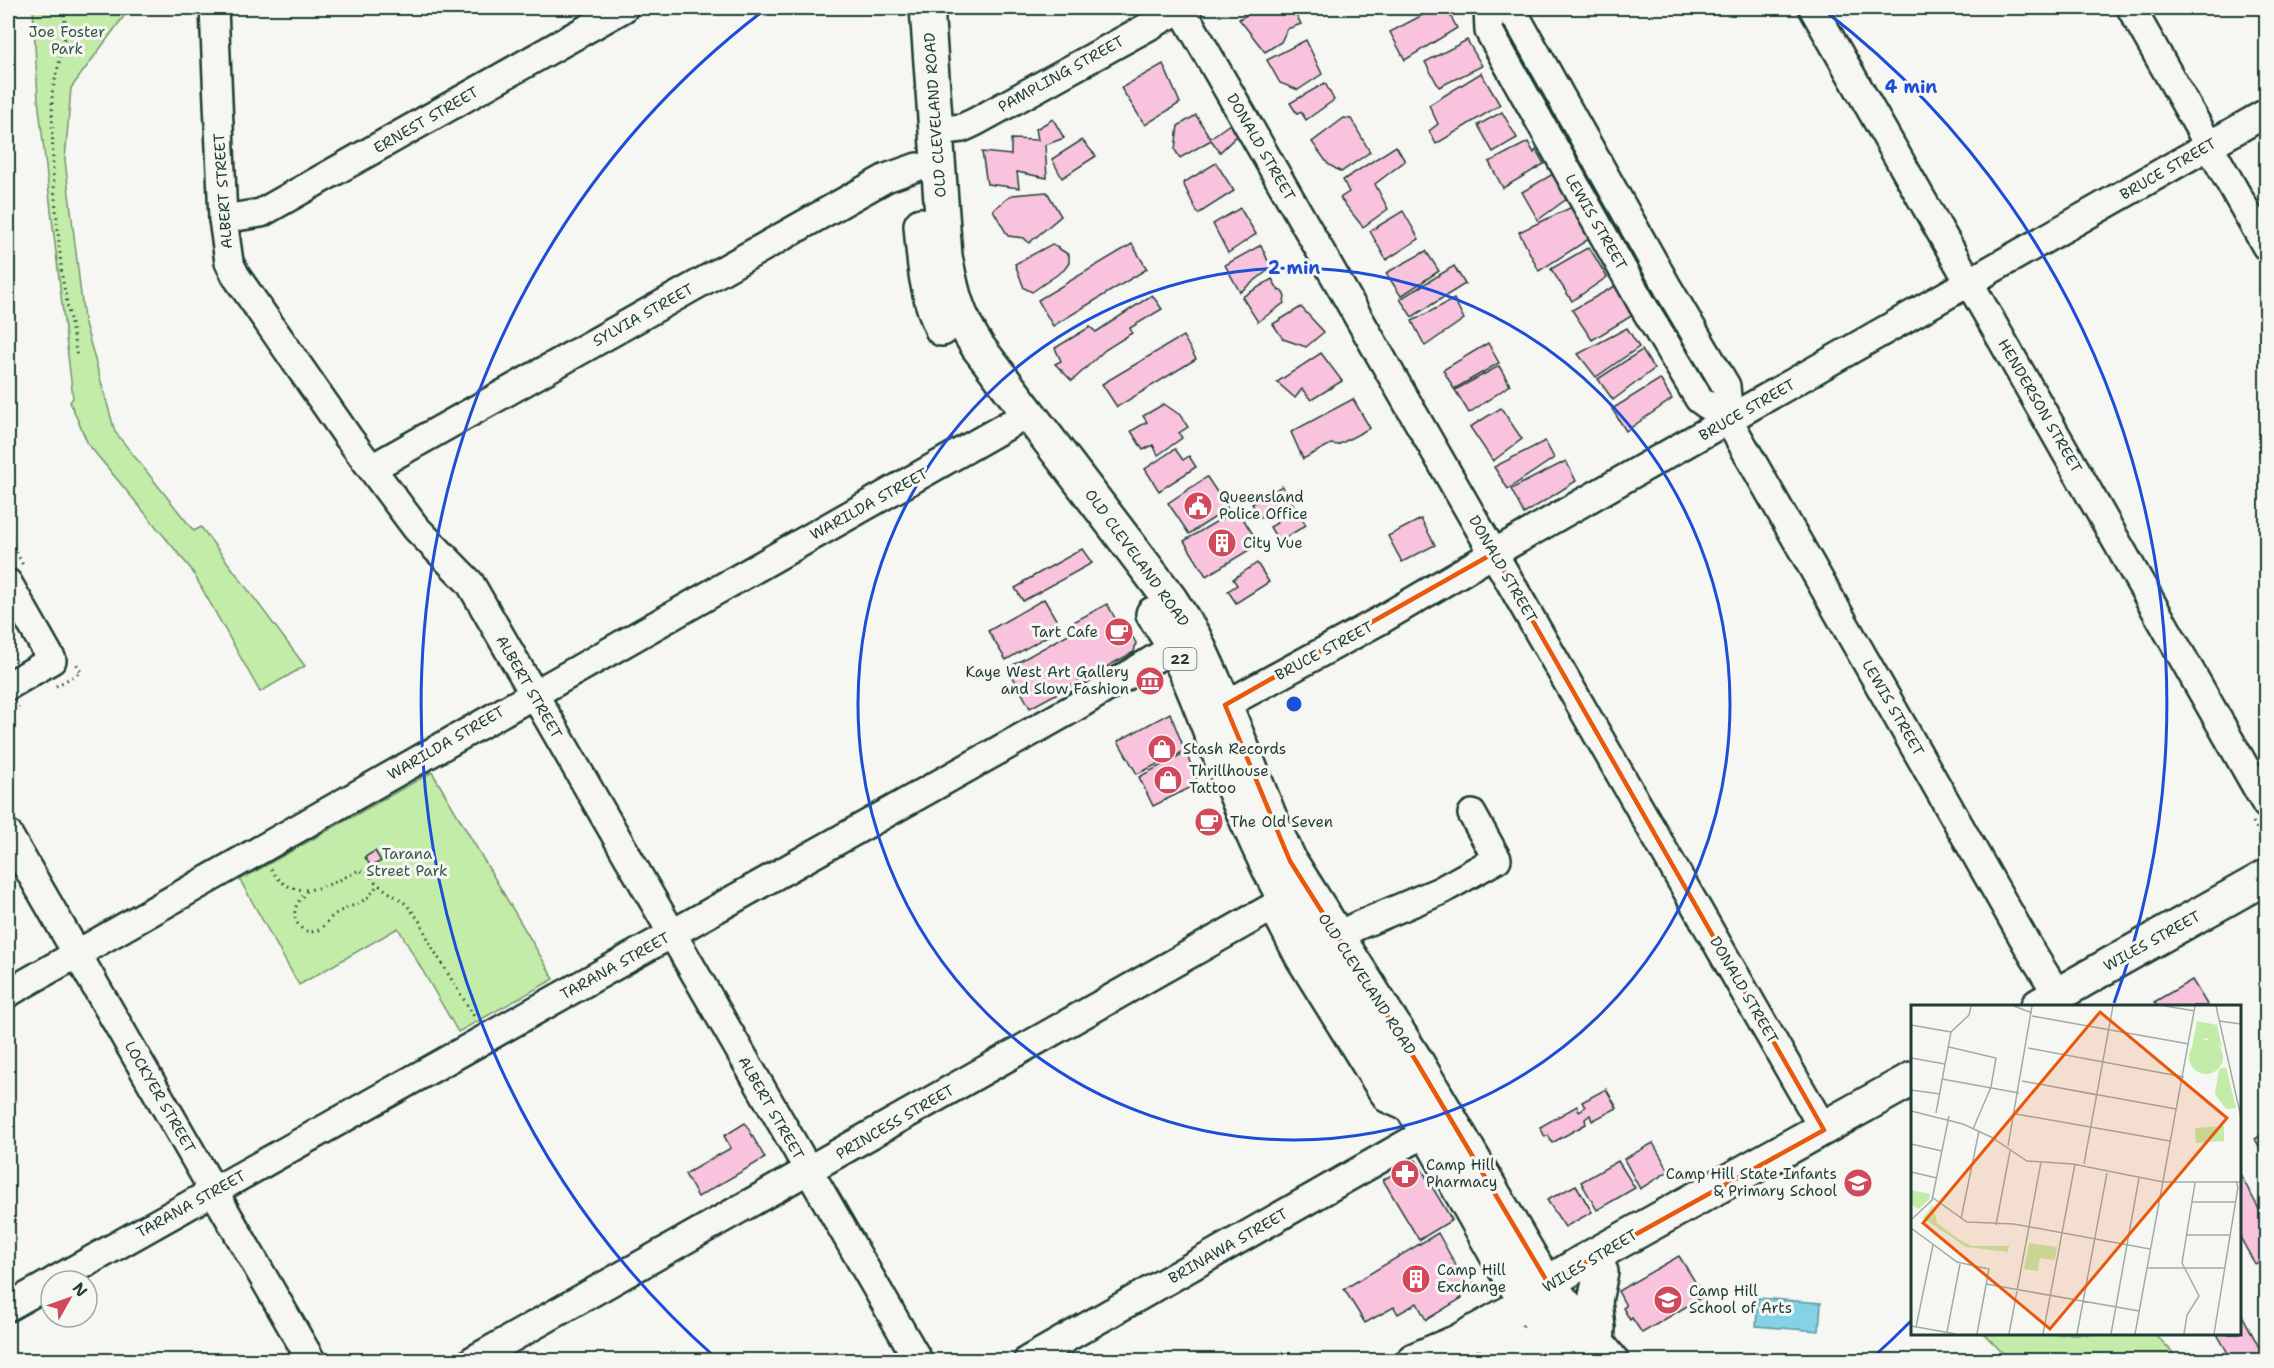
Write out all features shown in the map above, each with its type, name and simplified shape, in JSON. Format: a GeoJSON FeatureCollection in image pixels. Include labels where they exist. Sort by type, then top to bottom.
{"type":"FeatureCollection","features":[{"type":"Feature","properties":{"kind":"main road","name":"OLD CLEVELAND ROAD"},"geometry":{"type":"LineString","coordinates":[[907,8],[924,274],[941,327],[954,351],[1146,604],[1174,647],[1186,671],[1279,904],[1421,1122],[1500,1261],[1544,1294]]}},
{"type":"Feature","properties":{"kind":"main road","name":"OLD CLEVELAND ROAD"},"geometry":{"type":"LineString","coordinates":[[927,8],[945,256],[952,296],[965,326],[989,362],[1170,599],[1201,648],[1275,830],[1294,870],[1416,1061],[1531,1258],[1544,1294],[1586,1354]]}},
{"type":"Feature","properties":{"kind":"main road","name":"WILES STREET"},"geometry":{"type":"LineString","coordinates":[[2055,1003],[2111,963],[2266,877]]}},
{"type":"Feature","properties":{"kind":"main road","name":"WILES STREET"},"geometry":{"type":"LineString","coordinates":[[2055,1003],[2108,986],[2266,894]]}},
{"type":"Feature","properties":{"kind":"main road","name":"WILES STREET"},"geometry":{"type":"LineString","coordinates":[[1544,1294],[1911,1080]]}},
{"type":"Feature","properties":{"kind":"main road","name":"WILES STREET"},"geometry":{"type":"LineString","coordinates":[[1544,1294],[1602,1272],[1911,1096]]}},
{"type":"Feature","properties":{"kind":"main road"},"geometry":{"type":"LineString","coordinates":[[1474,1332],[1548,1349],[1586,1354],[1598,1328],[1595,1301],[1602,1272]]}},
{"type":"Feature","properties":{"kind":"main road"},"geometry":{"type":"LineString","coordinates":[[1414,1360],[1474,1332],[1544,1294]]}},
{"type":"Feature","properties":{"kind":"street","name":"ALBERT STREET"},"geometry":{"type":"LineString","coordinates":[[214,8],[223,219],[229,262],[236,276],[416,528],[471,583],[918,1360]]}},
{"type":"Feature","properties":{"kind":"street","name":"ERNEST STREET"},"geometry":{"type":"LineString","coordinates":[[223,219],[237,219],[261,213],[624,8]]}},
{"type":"Feature","properties":{"kind":"street","name":"PAMPLING STREET"},"geometry":{"type":"LineString","coordinates":[[937,130],[962,128],[975,122],[1182,8]]}},
{"type":"Feature","properties":{"kind":"street","name":"DONALD STREET"},"geometry":{"type":"LineString","coordinates":[[1182,8],[1824,1130]]}},
{"type":"Feature","properties":{"kind":"street","name":"LEWIS STREET"},"geometry":{"type":"LineString","coordinates":[[1488,8],[1489,31],[1642,304],[1699,399],[1729,421],[2027,945],[2055,1003]]}},
{"type":"Feature","properties":{"kind":"street","name":"LEWIS STREET"},"geometry":{"type":"LineString","coordinates":[[1507,8],[1519,22],[1639,238],[1726,386],[1729,421]]}},
{"type":"Feature","properties":{"kind":"street","name":"HENDERSON STREET"},"geometry":{"type":"LineString","coordinates":[[1813,8],[1970,282],[2258,810]]}},
{"type":"Feature","properties":{"kind":"street"},"geometry":{"type":"LineString","coordinates":[[2131,8],[2266,246]]}},
{"type":"Feature","properties":{"kind":"street","name":"BRUCE STREET"},"geometry":{"type":"LineString","coordinates":[[1225,705],[1379,621],[1494,553],[2266,113]]}},
{"type":"Feature","properties":{"kind":"street","name":"SYLVIA STREET"},"geometry":{"type":"LineString","coordinates":[[372,468],[875,184],[894,174],[917,167]]}},
{"type":"Feature","properties":{"kind":"street","name":"WARILDA STREET"},"geometry":{"type":"LineString","coordinates":[[8,993],[1010,424]]}},
{"type":"Feature","properties":{"kind":"street"},"geometry":{"type":"LineString","coordinates":[[8,583],[52,660],[8,686]]}},
{"type":"Feature","properties":{"kind":"street","name":"TARANA STREET"},"geometry":{"type":"LineString","coordinates":[[75,1269],[1072,709],[1174,647]]}},
{"type":"Feature","properties":{"kind":"street"},"geometry":{"type":"LineString","coordinates":[[1336,937],[1440,891],[1497,859],[1472,814]]}},
{"type":"Feature","properties":{"kind":"street","name":"LOCKYER STREET"},"geometry":{"type":"LineString","coordinates":[[8,834],[311,1360]]}},
{"type":"Feature","properties":{"kind":"street","name":"PRINCESS STREET"},"geometry":{"type":"LineString","coordinates":[[473,1360],[1279,904]]}},
{"type":"Feature","properties":{"kind":"street","name":"BRINAWA STREET"},"geometry":{"type":"LineString","coordinates":[[1028,1360],[1421,1122]]}},
{"type":"Feature","properties":{"kind":"street","name":"TARANA STREET"},"geometry":{"type":"LineString","coordinates":[[8,1307],[39,1289]]}},
{"type":"Feature","properties":{"kind":"path"},"geometry":{"type":"LineString","coordinates":[[65,8],[65,37],[52,93],[53,174],[62,276],[77,357]]}},
{"type":"Feature","properties":{"kind":"path"},"geometry":{"type":"LineString","coordinates":[[2258,810],[2266,846]]}},
{"type":"Feature","properties":{"kind":"path"},"geometry":{"type":"LineString","coordinates":[[260,850],[281,882],[289,887],[307,891]]}},
{"type":"Feature","properties":{"kind":"path"},"geometry":{"type":"LineString","coordinates":[[377,884],[374,892],[362,902],[335,914],[321,928],[313,932],[307,932],[296,921],[294,913],[299,900],[307,891],[315,887],[330,886],[359,870],[369,874],[377,884],[406,904],[419,920],[433,949],[486,1038]]}},
{"type":"Feature","properties":{"kind":"highlighted area"},"geometry":{"type":"Polygon","coordinates":[[[1494,553],[1824,1130],[1548,1283],[1416,1061],[1290,861],[1225,705],[1494,553]]]}},
{"type":"Feature","properties":{"kind":"green space","name":"Joe Foster Park"},"geometry":{"type":"Polygon","coordinates":[[[33,8],[130,8],[71,88],[65,160],[84,320],[115,432],[194,531],[201,527],[305,666],[260,692],[191,569],[88,444],[70,402],[73,398],[38,99],[33,8]]]}},
{"type":"Feature","properties":{"kind":"green space","name":"Tarana Street Park"},"geometry":{"type":"Polygon","coordinates":[[[432,772],[554,979],[458,1032],[398,928],[299,985],[240,880],[432,772]]]}},
{"type":"Feature","properties":{"kind":"green space"},"geometry":{"type":"Polygon","coordinates":[[[1985,1335],[2156,1335],[2180,1360],[2010,1360],[1985,1335]]]}},
{"type":"Feature","properties":{"kind":"water"},"geometry":{"type":"Polygon","coordinates":[[[1758,1298],[1821,1303],[1819,1331],[1756,1326],[1758,1298]]]}},
{"type":"Feature","properties":{"kind":"building"},"geometry":{"type":"Polygon","coordinates":[[[1259,8],[1292,8],[1301,24],[1287,29],[1281,42],[1265,52],[1239,19],[1259,8]]]}},
{"type":"Feature","properties":{"kind":"building"},"geometry":{"type":"Polygon","coordinates":[[[1436,8],[1446,8],[1457,28],[1405,60],[1390,32],[1436,8]]]}},
{"type":"Feature","properties":{"kind":"building"},"geometry":{"type":"Polygon","coordinates":[[[1306,40],[1322,74],[1298,90],[1280,83],[1267,60],[1306,40]]]}},
{"type":"Feature","properties":{"kind":"building"},"geometry":{"type":"Polygon","coordinates":[[[1467,40],[1482,66],[1439,87],[1425,62],[1467,40]]]}},
{"type":"Feature","properties":{"kind":"building"},"geometry":{"type":"Polygon","coordinates":[[[1163,64],[1180,103],[1145,125],[1121,88],[1163,64]]]}},
{"type":"Feature","properties":{"kind":"building"},"geometry":{"type":"Polygon","coordinates":[[[1481,73],[1500,105],[1436,144],[1429,131],[1438,124],[1429,105],[1481,73]]]}},
{"type":"Feature","properties":{"kind":"building"},"geometry":{"type":"Polygon","coordinates":[[[1325,83],[1334,100],[1306,120],[1301,112],[1297,114],[1290,103],[1325,83]]]}},
{"type":"Feature","properties":{"kind":"building"},"geometry":{"type":"Polygon","coordinates":[[[1502,112],[1517,138],[1493,152],[1478,125],[1502,112]]]}},
{"type":"Feature","properties":{"kind":"building"},"geometry":{"type":"Polygon","coordinates":[[[1196,115],[1210,138],[1237,119],[1243,130],[1220,152],[1211,140],[1180,158],[1175,150],[1178,126],[1196,115]]]}},
{"type":"Feature","properties":{"kind":"building"},"geometry":{"type":"Polygon","coordinates":[[[1344,118],[1351,119],[1370,152],[1341,172],[1328,164],[1312,142],[1344,118]]]}},
{"type":"Feature","properties":{"kind":"building"},"geometry":{"type":"Polygon","coordinates":[[[1053,119],[1064,138],[1045,145],[1047,178],[1017,172],[1019,188],[987,184],[982,152],[1011,155],[1011,139],[1038,140],[1036,129],[1053,119]]]}},
{"type":"Feature","properties":{"kind":"building"},"geometry":{"type":"Polygon","coordinates":[[[1082,140],[1096,156],[1062,178],[1052,159],[1082,140]]]}},
{"type":"Feature","properties":{"kind":"building"},"geometry":{"type":"Polygon","coordinates":[[[1528,142],[1544,164],[1503,188],[1489,162],[1528,142]]]}},
{"type":"Feature","properties":{"kind":"building"},"geometry":{"type":"Polygon","coordinates":[[[1396,146],[1405,161],[1375,184],[1388,209],[1363,227],[1340,198],[1349,192],[1343,180],[1396,146]]]}},
{"type":"Feature","properties":{"kind":"building"},"geometry":{"type":"Polygon","coordinates":[[[1216,163],[1234,191],[1198,214],[1183,183],[1216,163]]]}},
{"type":"Feature","properties":{"kind":"building"},"geometry":{"type":"Polygon","coordinates":[[[1553,174],[1568,198],[1538,220],[1522,192],[1553,174]]]}},
{"type":"Feature","properties":{"kind":"building"},"geometry":{"type":"Polygon","coordinates":[[[1047,192],[1061,216],[1029,243],[1024,238],[1008,236],[993,210],[1012,195],[1047,192]]]}},
{"type":"Feature","properties":{"kind":"building"},"geometry":{"type":"Polygon","coordinates":[[[1572,207],[1589,239],[1539,271],[1519,232],[1572,207]]]}},
{"type":"Feature","properties":{"kind":"building"},"geometry":{"type":"Polygon","coordinates":[[[1240,208],[1256,234],[1228,253],[1213,224],[1240,208]]]}},
{"type":"Feature","properties":{"kind":"building"},"geometry":{"type":"Polygon","coordinates":[[[1403,211],[1419,239],[1386,260],[1370,231],[1403,211]]]}},
{"type":"Feature","properties":{"kind":"building"},"geometry":{"type":"Polygon","coordinates":[[[1052,244],[1069,255],[1069,263],[1064,270],[1032,292],[1024,288],[1015,264],[1052,244]]]}},
{"type":"Feature","properties":{"kind":"building"},"geometry":{"type":"Polygon","coordinates":[[[1132,244],[1147,269],[1053,326],[1038,300],[1132,244]]]}},
{"type":"Feature","properties":{"kind":"building"},"geometry":{"type":"Polygon","coordinates":[[[1261,245],[1271,268],[1240,292],[1225,265],[1261,245]]]}},
{"type":"Feature","properties":{"kind":"building"},"geometry":{"type":"Polygon","coordinates":[[[1589,247],[1607,277],[1572,301],[1551,269],[1589,247]]]}},
{"type":"Feature","properties":{"kind":"building"},"geometry":{"type":"Polygon","coordinates":[[[1426,251],[1439,271],[1401,296],[1386,273],[1426,251]]]}},
{"type":"Feature","properties":{"kind":"building"},"geometry":{"type":"Polygon","coordinates":[[[1454,266],[1465,284],[1412,317],[1400,299],[1454,266]]]}},
{"type":"Feature","properties":{"kind":"building"},"geometry":{"type":"Polygon","coordinates":[[[1272,279],[1285,296],[1284,303],[1258,322],[1242,297],[1272,279]]]}},
{"type":"Feature","properties":{"kind":"building"},"geometry":{"type":"Polygon","coordinates":[[[1615,286],[1633,315],[1592,340],[1572,310],[1615,286]]]}},
{"type":"Feature","properties":{"kind":"building"},"geometry":{"type":"Polygon","coordinates":[[[1152,295],[1162,309],[1130,328],[1132,333],[1105,350],[1072,381],[1055,364],[1061,361],[1055,348],[1090,327],[1096,332],[1152,295]]]}},
{"type":"Feature","properties":{"kind":"building"},"geometry":{"type":"Polygon","coordinates":[[[1454,299],[1464,319],[1425,346],[1412,321],[1454,299]]]}},
{"type":"Feature","properties":{"kind":"building"},"geometry":{"type":"Polygon","coordinates":[[[1301,307],[1324,332],[1306,347],[1283,339],[1273,324],[1301,307]]]}},
{"type":"Feature","properties":{"kind":"building"},"geometry":{"type":"Polygon","coordinates":[[[1627,328],[1639,347],[1596,377],[1578,354],[1627,328]]]}},
{"type":"Feature","properties":{"kind":"building"},"geometry":{"type":"Polygon","coordinates":[[[1183,336],[1196,359],[1117,407],[1102,384],[1183,336]]]}},
{"type":"Feature","properties":{"kind":"building"},"geometry":{"type":"Polygon","coordinates":[[[1488,343],[1499,363],[1454,389],[1443,370],[1488,343]]]}},
{"type":"Feature","properties":{"kind":"building"},"geometry":{"type":"Polygon","coordinates":[[[1642,350],[1654,369],[1613,400],[1598,379],[1642,350]]]}},
{"type":"Feature","properties":{"kind":"building"},"geometry":{"type":"Polygon","coordinates":[[[1321,353],[1342,381],[1311,400],[1302,389],[1295,398],[1277,382],[1321,353]]]}},
{"type":"Feature","properties":{"kind":"building"},"geometry":{"type":"Polygon","coordinates":[[[1499,366],[1510,385],[1469,413],[1455,390],[1499,366]]]}},
{"type":"Feature","properties":{"kind":"building"},"geometry":{"type":"Polygon","coordinates":[[[1660,379],[1672,399],[1626,431],[1612,409],[1660,379]]]}},
{"type":"Feature","properties":{"kind":"building"},"geometry":{"type":"Polygon","coordinates":[[[1353,399],[1370,428],[1338,445],[1331,444],[1303,459],[1291,432],[1353,399]]]}},
{"type":"Feature","properties":{"kind":"building"},"geometry":{"type":"Polygon","coordinates":[[[1164,404],[1180,415],[1188,427],[1179,433],[1182,438],[1158,455],[1153,445],[1143,450],[1131,431],[1147,422],[1143,416],[1164,404]]]}},
{"type":"Feature","properties":{"kind":"building"},"geometry":{"type":"Polygon","coordinates":[[[1501,408],[1522,439],[1493,461],[1470,427],[1501,408]]]}},
{"type":"Feature","properties":{"kind":"building"},"geometry":{"type":"Polygon","coordinates":[[[1545,441],[1554,458],[1508,489],[1494,467],[1545,441]]]}},
{"type":"Feature","properties":{"kind":"building"},"geometry":{"type":"Polygon","coordinates":[[[1175,449],[1183,460],[1189,456],[1196,467],[1159,491],[1145,469],[1175,449]]]}},
{"type":"Feature","properties":{"kind":"building"},"geometry":{"type":"Polygon","coordinates":[[[1566,461],[1576,481],[1524,514],[1511,489],[1566,461]]]}},
{"type":"Feature","properties":{"kind":"building","name":"Queensland Police Office"},"geometry":{"type":"Polygon","coordinates":[[[1207,477],[1228,509],[1189,534],[1168,503],[1207,477]]]}},
{"type":"Feature","properties":{"kind":"building","name":"City Vue"},"geometry":{"type":"Polygon","coordinates":[[[1282,486],[1306,525],[1279,542],[1270,527],[1277,523],[1271,512],[1261,518],[1252,504],[1282,486]]]}},
{"type":"Feature","properties":{"kind":"building","name":"City Vue"},"geometry":{"type":"Polygon","coordinates":[[[1237,509],[1259,544],[1206,576],[1184,541],[1237,509]]]}},
{"type":"Feature","properties":{"kind":"building"},"geometry":{"type":"Polygon","coordinates":[[[1421,519],[1435,545],[1402,562],[1388,536],[1421,519]]]}},
{"type":"Feature","properties":{"kind":"building"},"geometry":{"type":"Polygon","coordinates":[[[1082,549],[1092,563],[1023,601],[1015,588],[1082,549]]]}},
{"type":"Feature","properties":{"kind":"building"},"geometry":{"type":"Polygon","coordinates":[[[1257,563],[1269,582],[1236,603],[1228,591],[1237,585],[1233,579],[1257,563]]]}},
{"type":"Feature","properties":{"kind":"building"},"geometry":{"type":"Polygon","coordinates":[[[1044,599],[1061,628],[1006,660],[988,631],[1044,599]]]}},
{"type":"Feature","properties":{"kind":"building"},"geometry":{"type":"Polygon","coordinates":[[[1107,604],[1126,637],[1131,634],[1136,643],[1134,652],[1030,708],[1008,668],[1072,632],[1068,625],[1107,604]]]}},
{"type":"Feature","properties":{"kind":"building"},"geometry":{"type":"Polygon","coordinates":[[[1170,713],[1185,751],[1137,774],[1118,741],[1170,713]]]}},
{"type":"Feature","properties":{"kind":"building","name":"Thrillhouse Tattoo"},"geometry":{"type":"Polygon","coordinates":[[[1186,752],[1198,784],[1153,806],[1139,777],[1186,752]]]}},
{"type":"Feature","properties":{"kind":"building"},"geometry":{"type":"Polygon","coordinates":[[[375,851],[381,861],[371,867],[365,857],[375,851]]]}},
{"type":"Feature","properties":{"kind":"building"},"geometry":{"type":"Polygon","coordinates":[[[2192,980],[2207,1005],[2156,1005],[2154,1002],[2192,980]]]}},
{"type":"Feature","properties":{"kind":"building"},"geometry":{"type":"Polygon","coordinates":[[[1606,1089],[1617,1108],[1592,1121],[1590,1115],[1585,1119],[1586,1124],[1552,1143],[1548,1135],[1545,1137],[1540,1127],[1577,1106],[1579,1111],[1585,1107],[1582,1102],[1606,1089]]]}},
{"type":"Feature","properties":{"kind":"building"},"geometry":{"type":"Polygon","coordinates":[[[745,1123],[765,1158],[698,1197],[685,1174],[731,1148],[724,1136],[745,1123]]]}},
{"type":"Feature","properties":{"kind":"building"},"geometry":{"type":"Polygon","coordinates":[[[2266,1132],[2266,1153],[2264,1155],[2255,1139],[2266,1132]]]}},
{"type":"Feature","properties":{"kind":"building"},"geometry":{"type":"Polygon","coordinates":[[[1653,1143],[1669,1171],[1640,1189],[1624,1159],[1653,1143]]]}},
{"type":"Feature","properties":{"kind":"building"},"geometry":{"type":"Polygon","coordinates":[[[1416,1160],[1452,1220],[1419,1240],[1383,1180],[1416,1160]]]}},
{"type":"Feature","properties":{"kind":"building"},"geometry":{"type":"Polygon","coordinates":[[[1618,1161],[1635,1188],[1597,1210],[1581,1182],[1618,1161]]]}},
{"type":"Feature","properties":{"kind":"building"},"geometry":{"type":"Polygon","coordinates":[[[2241,1176],[2266,1222],[2266,1258],[2255,1264],[2241,1239],[2241,1176]]]}},
{"type":"Feature","properties":{"kind":"building"},"geometry":{"type":"Polygon","coordinates":[[[1576,1185],[1592,1212],[1565,1227],[1547,1200],[1576,1185]]]}},
{"type":"Feature","properties":{"kind":"building","name":"Camp Hill Exchange"},"geometry":{"type":"Polygon","coordinates":[[[1438,1233],[1460,1273],[1466,1269],[1476,1286],[1461,1294],[1462,1298],[1426,1320],[1417,1303],[1398,1314],[1394,1307],[1365,1323],[1344,1289],[1438,1233]]]}},
{"type":"Feature","properties":{"kind":"building"},"geometry":{"type":"Polygon","coordinates":[[[1679,1256],[1704,1296],[1642,1333],[1623,1308],[1626,1306],[1618,1291],[1679,1256]]]}},
{"type":"Feature","properties":{"kind":"building"},"geometry":{"type":"Polygon","coordinates":[[[2241,1313],[2259,1347],[2263,1344],[2266,1350],[2266,1360],[2232,1360],[2218,1335],[2241,1335],[2241,1313]]]}},
{"type":"Feature","properties":{"kind":"place","name":"Queensland Police Office"},"geometry":{"type":"Point","coordinates":[1198,506]}},
{"type":"Feature","properties":{"kind":"place","name":"City Vue"},"geometry":{"type":"Point","coordinates":[1222,543]}},
{"type":"Feature","properties":{"kind":"place","name":"Tart Cafe"},"geometry":{"type":"Point","coordinates":[1119,632]}},
{"type":"Feature","properties":{"kind":"place","name":"Kaye West Art Gallery and Slow Fashion"},"geometry":{"type":"Point","coordinates":[1150,681]}},
{"type":"Feature","properties":{"kind":"place","name":"Stash Records"},"geometry":{"type":"Point","coordinates":[1162,749]}},
{"type":"Feature","properties":{"kind":"place","name":"Thrillhouse Tattoo"},"geometry":{"type":"Point","coordinates":[1168,780]}},
{"type":"Feature","properties":{"kind":"place","name":"The Old Seven"},"geometry":{"type":"Point","coordinates":[1209,822]}},
{"type":"Feature","properties":{"kind":"place","name":"Camp Hill Pharmacy"},"geometry":{"type":"Point","coordinates":[1405,1174]}},
{"type":"Feature","properties":{"kind":"place","name":"Camp Hill State Infants & Primary School"},"geometry":{"type":"Point","coordinates":[1858,1183]}},
{"type":"Feature","properties":{"kind":"place","name":"Camp Hill Exchange"},"geometry":{"type":"Point","coordinates":[1416,1279]}},
{"type":"Feature","properties":{"kind":"place","name":"Camp Hill School of Arts"},"geometry":{"type":"Point","coordinates":[1668,1300]}}]}
